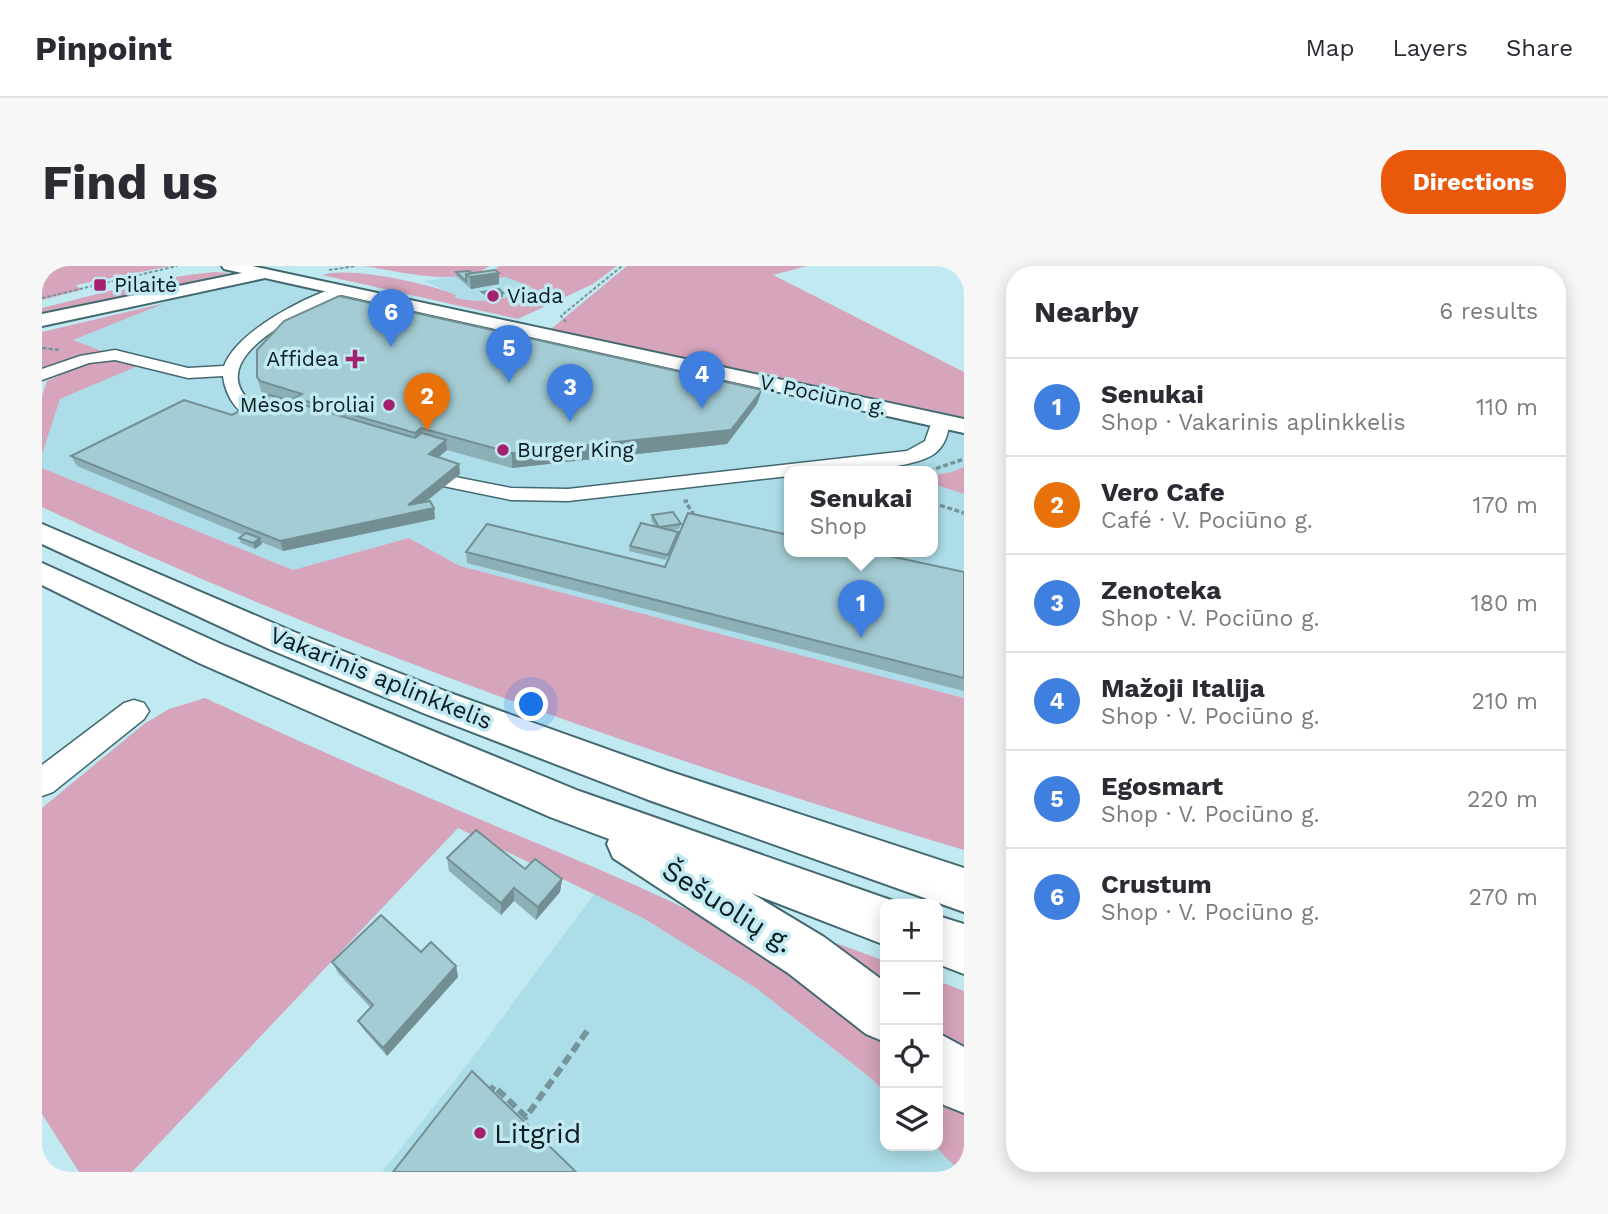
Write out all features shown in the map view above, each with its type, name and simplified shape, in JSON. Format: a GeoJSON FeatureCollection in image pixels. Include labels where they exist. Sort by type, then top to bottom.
{"type":"FeatureCollection","features":[{"type":"Feature","properties":{"kind":"main road"},"geometry":{"type":"LineString","coordinates":[[197,270],[307,268]]}},
{"type":"Feature","properties":{"kind":"main road"},"geometry":{"type":"LineString","coordinates":[[314,284],[311,274],[325,268]]}},
{"type":"Feature","properties":{"kind":"main road"},"geometry":{"type":"LineString","coordinates":[[42,320],[227,270]]}},
{"type":"Feature","properties":{"kind":"main road","name":"V. Pociūno g."},"geometry":{"type":"LineString","coordinates":[[263,270],[341,290],[953,423]]}},
{"type":"Feature","properties":{"kind":"main road"},"geometry":{"type":"LineString","coordinates":[[42,305],[126,285]]}},
{"type":"Feature","properties":{"kind":"main road","name":"Vakarinis aplinkkelis"},"geometry":{"type":"LineString","coordinates":[[42,533],[360,673],[592,761],[964,890]]}},
{"type":"Feature","properties":{"kind":"main road","name":"Vakarinis aplinkkelis"},"geometry":{"type":"LineString","coordinates":[[42,573],[211,654],[565,804],[880,919]]}},
{"type":"Feature","properties":{"kind":"main road","name":"Šešuolių g."},"geometry":{"type":"LineString","coordinates":[[565,804],[806,955],[880,1011]]}},
{"type":"Feature","properties":{"kind":"main road"},"geometry":{"type":"LineString","coordinates":[[943,942],[964,949]]}},
{"type":"Feature","properties":{"kind":"main road"},"geometry":{"type":"LineString","coordinates":[[943,1066],[964,1085]]}},
{"type":"Feature","properties":{"kind":"street"},"geometry":{"type":"LineString","coordinates":[[257,413],[237,399],[230,371],[233,360],[247,343],[341,290]]}},
{"type":"Feature","properties":{"kind":"street"},"geometry":{"type":"LineString","coordinates":[[46,375],[86,359],[115,355],[132,357],[188,373],[230,371]]}},
{"type":"Feature","properties":{"kind":"street"},"geometry":{"type":"LineString","coordinates":[[826,466],[909,457],[933,447],[953,423]]}},
{"type":"Feature","properties":{"kind":"street"},"geometry":{"type":"LineString","coordinates":[[450,482],[511,494],[559,495],[784,471]]}},
{"type":"Feature","properties":{"kind":"street"},"geometry":{"type":"LineString","coordinates":[[42,783],[134,711]]}},
{"type":"Feature","properties":{"kind":"path"},"geometry":{"type":"LineString","coordinates":[[561,316],[622,266]]}},
{"type":"Feature","properties":{"kind":"path"},"geometry":{"type":"LineString","coordinates":[[146,267],[152,272]]}},
{"type":"Feature","properties":{"kind":"path"},"geometry":{"type":"LineString","coordinates":[[42,298],[178,267]]}},
{"type":"Feature","properties":{"kind":"path"},"geometry":{"type":"LineString","coordinates":[[938,468],[964,459]]}},
{"type":"Feature","properties":{"kind":"path"},"geometry":{"type":"LineString","coordinates":[[696,498],[685,501],[698,521]]}},
{"type":"Feature","properties":{"kind":"path"},"geometry":{"type":"LineString","coordinates":[[938,505],[964,513]]}},
{"type":"Feature","properties":{"kind":"path"},"geometry":{"type":"LineString","coordinates":[[488,1094],[494,1086],[526,1117],[590,1027]]}},
{"type":"Feature","properties":{"kind":"path"},"geometry":{"type":"LineString","coordinates":[[42,1166],[46,1172]]}},
{"type":"Feature","properties":{"kind":"shaded area"},"geometry":{"type":"Polygon","coordinates":[[[42,266],[170,266],[76,285],[81,290],[42,300],[42,266]]]}},
{"type":"Feature","properties":{"kind":"shaded area"},"geometry":{"type":"Polygon","coordinates":[[[364,266],[489,266],[477,273],[446,277],[364,266]]]}},
{"type":"Feature","properties":{"kind":"shaded area"},"geometry":{"type":"Polygon","coordinates":[[[499,266],[617,266],[593,284],[518,319],[322,275],[350,273],[388,277],[443,290],[456,295],[455,298],[476,301],[504,298],[532,287],[505,277],[498,278],[492,272],[499,266]]]}},
{"type":"Feature","properties":{"kind":"shaded area"},"geometry":{"type":"Polygon","coordinates":[[[627,266],[807,266],[773,275],[964,372],[964,417],[551,329],[627,266]]]}},
{"type":"Feature","properties":{"kind":"shaded area"},"geometry":{"type":"Polygon","coordinates":[[[214,272],[230,273],[42,315],[42,308],[106,292],[214,272]]]}},
{"type":"Feature","properties":{"kind":"shaded area"},"geometry":{"type":"Polygon","coordinates":[[[473,274],[505,277],[533,287],[516,295],[480,303],[454,298],[456,295],[424,281],[473,274]]]}},
{"type":"Feature","properties":{"kind":"shaded area"},"geometry":{"type":"Polygon","coordinates":[[[260,281],[281,283],[964,433],[964,467],[952,472],[938,474],[938,466],[784,466],[784,557],[938,557],[938,486],[964,494],[964,698],[460,566],[409,538],[293,570],[42,468],[42,454],[60,399],[139,365],[72,340],[180,296],[260,281]]]}},
{"type":"Feature","properties":{"kind":"shaded area"},"geometry":{"type":"Polygon","coordinates":[[[165,303],[73,340],[107,353],[42,372],[42,332],[165,303]]]}},
{"type":"Feature","properties":{"kind":"shaded area"},"geometry":{"type":"Polygon","coordinates":[[[111,358],[140,365],[60,399],[42,454],[42,396],[47,381],[89,362],[111,358]]]}},
{"type":"Feature","properties":{"kind":"shaded area"},"geometry":{"type":"Polygon","coordinates":[[[964,467],[964,494],[938,486],[938,474],[964,467]]]}},
{"type":"Feature","properties":{"kind":"shaded area"},"geometry":{"type":"Polygon","coordinates":[[[42,468],[293,570],[409,538],[460,566],[964,698],[964,850],[613,737],[381,652],[266,606],[42,507],[42,468]]]}},
{"type":"Feature","properties":{"kind":"shaded area"},"geometry":{"type":"Polygon","coordinates":[[[205,698],[608,873],[755,944],[802,972],[880,1031],[880,1088],[756,988],[643,918],[458,828],[132,1172],[79,1172],[42,1114],[42,808],[144,724],[169,709],[205,698]]]}},
{"type":"Feature","properties":{"kind":"shaded area"},"geometry":{"type":"Polygon","coordinates":[[[594,894],[643,918],[756,988],[872,1079],[880,1088],[880,1151],[940,1151],[960,1172],[382,1172],[474,1056],[594,894]]]}},
{"type":"Feature","properties":{"kind":"shaded area"},"geometry":{"type":"Polygon","coordinates":[[[800,930],[880,959],[880,988],[800,930]]]}},
{"type":"Feature","properties":{"kind":"shaded area"},"geometry":{"type":"Polygon","coordinates":[[[943,983],[964,991],[964,1062],[943,1042],[943,983]]]}},
{"type":"Feature","properties":{"kind":"shaded area"},"geometry":{"type":"Polygon","coordinates":[[[943,1088],[964,1109],[964,1172],[960,1172],[940,1151],[943,1151],[943,1088]]]}},
{"type":"Feature","properties":{"kind":"building"},"geometry":{"type":"Polygon","coordinates":[[[495,270],[499,273],[470,277],[466,274],[495,270]]]}},
{"type":"Feature","properties":{"kind":"building"},"geometry":{"type":"Polygon","coordinates":[[[456,272],[472,273],[466,274],[466,281],[456,272]]]}},
{"type":"Feature","properties":{"kind":"building"},"geometry":{"type":"Polygon","coordinates":[[[499,289],[503,293],[487,295],[482,292],[499,289]]]}},
{"type":"Feature","properties":{"kind":"building"},"geometry":{"type":"Polygon","coordinates":[[[339,296],[762,390],[731,430],[512,453],[421,428],[415,433],[295,398],[302,394],[260,381],[257,377],[257,350],[284,321],[339,296]]]}},
{"type":"Feature","properties":{"kind":"building"},"geometry":{"type":"Polygon","coordinates":[[[270,395],[415,438],[422,433],[446,440],[429,454],[459,464],[408,505],[430,501],[434,508],[280,541],[71,456],[184,400],[232,415],[270,395]]]}},
{"type":"Feature","properties":{"kind":"building"},"geometry":{"type":"Polygon","coordinates":[[[673,512],[681,524],[659,527],[652,515],[673,512]]]}},
{"type":"Feature","properties":{"kind":"building"},"geometry":{"type":"Polygon","coordinates":[[[688,513],[784,534],[784,557],[894,557],[964,572],[964,678],[466,552],[487,524],[665,567],[688,513]]]}},
{"type":"Feature","properties":{"kind":"building"},"geometry":{"type":"Polygon","coordinates":[[[641,523],[678,532],[668,555],[630,546],[641,523]]]}},
{"type":"Feature","properties":{"kind":"building"},"geometry":{"type":"Polygon","coordinates":[[[246,533],[260,538],[253,543],[239,538],[246,533]]]}},
{"type":"Feature","properties":{"kind":"building"},"geometry":{"type":"Polygon","coordinates":[[[476,830],[525,869],[535,859],[562,879],[538,907],[514,888],[501,903],[447,858],[476,830]]]}},
{"type":"Feature","properties":{"kind":"building"},"geometry":{"type":"Polygon","coordinates":[[[381,915],[421,952],[431,942],[456,966],[383,1048],[358,1021],[373,1005],[332,962],[381,915]]]}},
{"type":"Feature","properties":{"kind":"building","name":"Litgrid"},"geometry":{"type":"Polygon","coordinates":[[[472,1071],[576,1172],[393,1172],[472,1071]]]}},
{"type":"Feature","properties":{"kind":"place","name":"Pilaitė"},"geometry":{"type":"Point","coordinates":[100,285]}},
{"type":"Feature","properties":{"kind":"place","name":"Viada"},"geometry":{"type":"Point","coordinates":[493,296]}},
{"type":"Feature","properties":{"kind":"place","name":"Crustum"},"geometry":{"type":"Point","coordinates":[391,347]}},
{"type":"Feature","properties":{"kind":"place","name":"Affidea"},"geometry":{"type":"Point","coordinates":[355,359]}},
{"type":"Feature","properties":{"kind":"place","name":"Egosmart"},"geometry":{"type":"Point","coordinates":[509,383]}},
{"type":"Feature","properties":{"kind":"place","name":"Mėsos broliai"},"geometry":{"type":"Point","coordinates":[389,405]}},
{"type":"Feature","properties":{"kind":"place","name":"Mažoji Italija"},"geometry":{"type":"Point","coordinates":[702,409]}},
{"type":"Feature","properties":{"kind":"place","name":"Zenoteka"},"geometry":{"type":"Point","coordinates":[570,422]}},
{"type":"Feature","properties":{"kind":"place","name":"Vero Cafe"},"geometry":{"type":"Point","coordinates":[427,431]}},
{"type":"Feature","properties":{"kind":"place","name":"Burger King"},"geometry":{"type":"Point","coordinates":[503,450]}},
{"type":"Feature","properties":{"kind":"place","name":"Senukai"},"geometry":{"type":"Point","coordinates":[861,638]}},
{"type":"Feature","properties":{"kind":"place","name":"Litgrid"},"geometry":{"type":"Point","coordinates":[480,1133]}}]}
